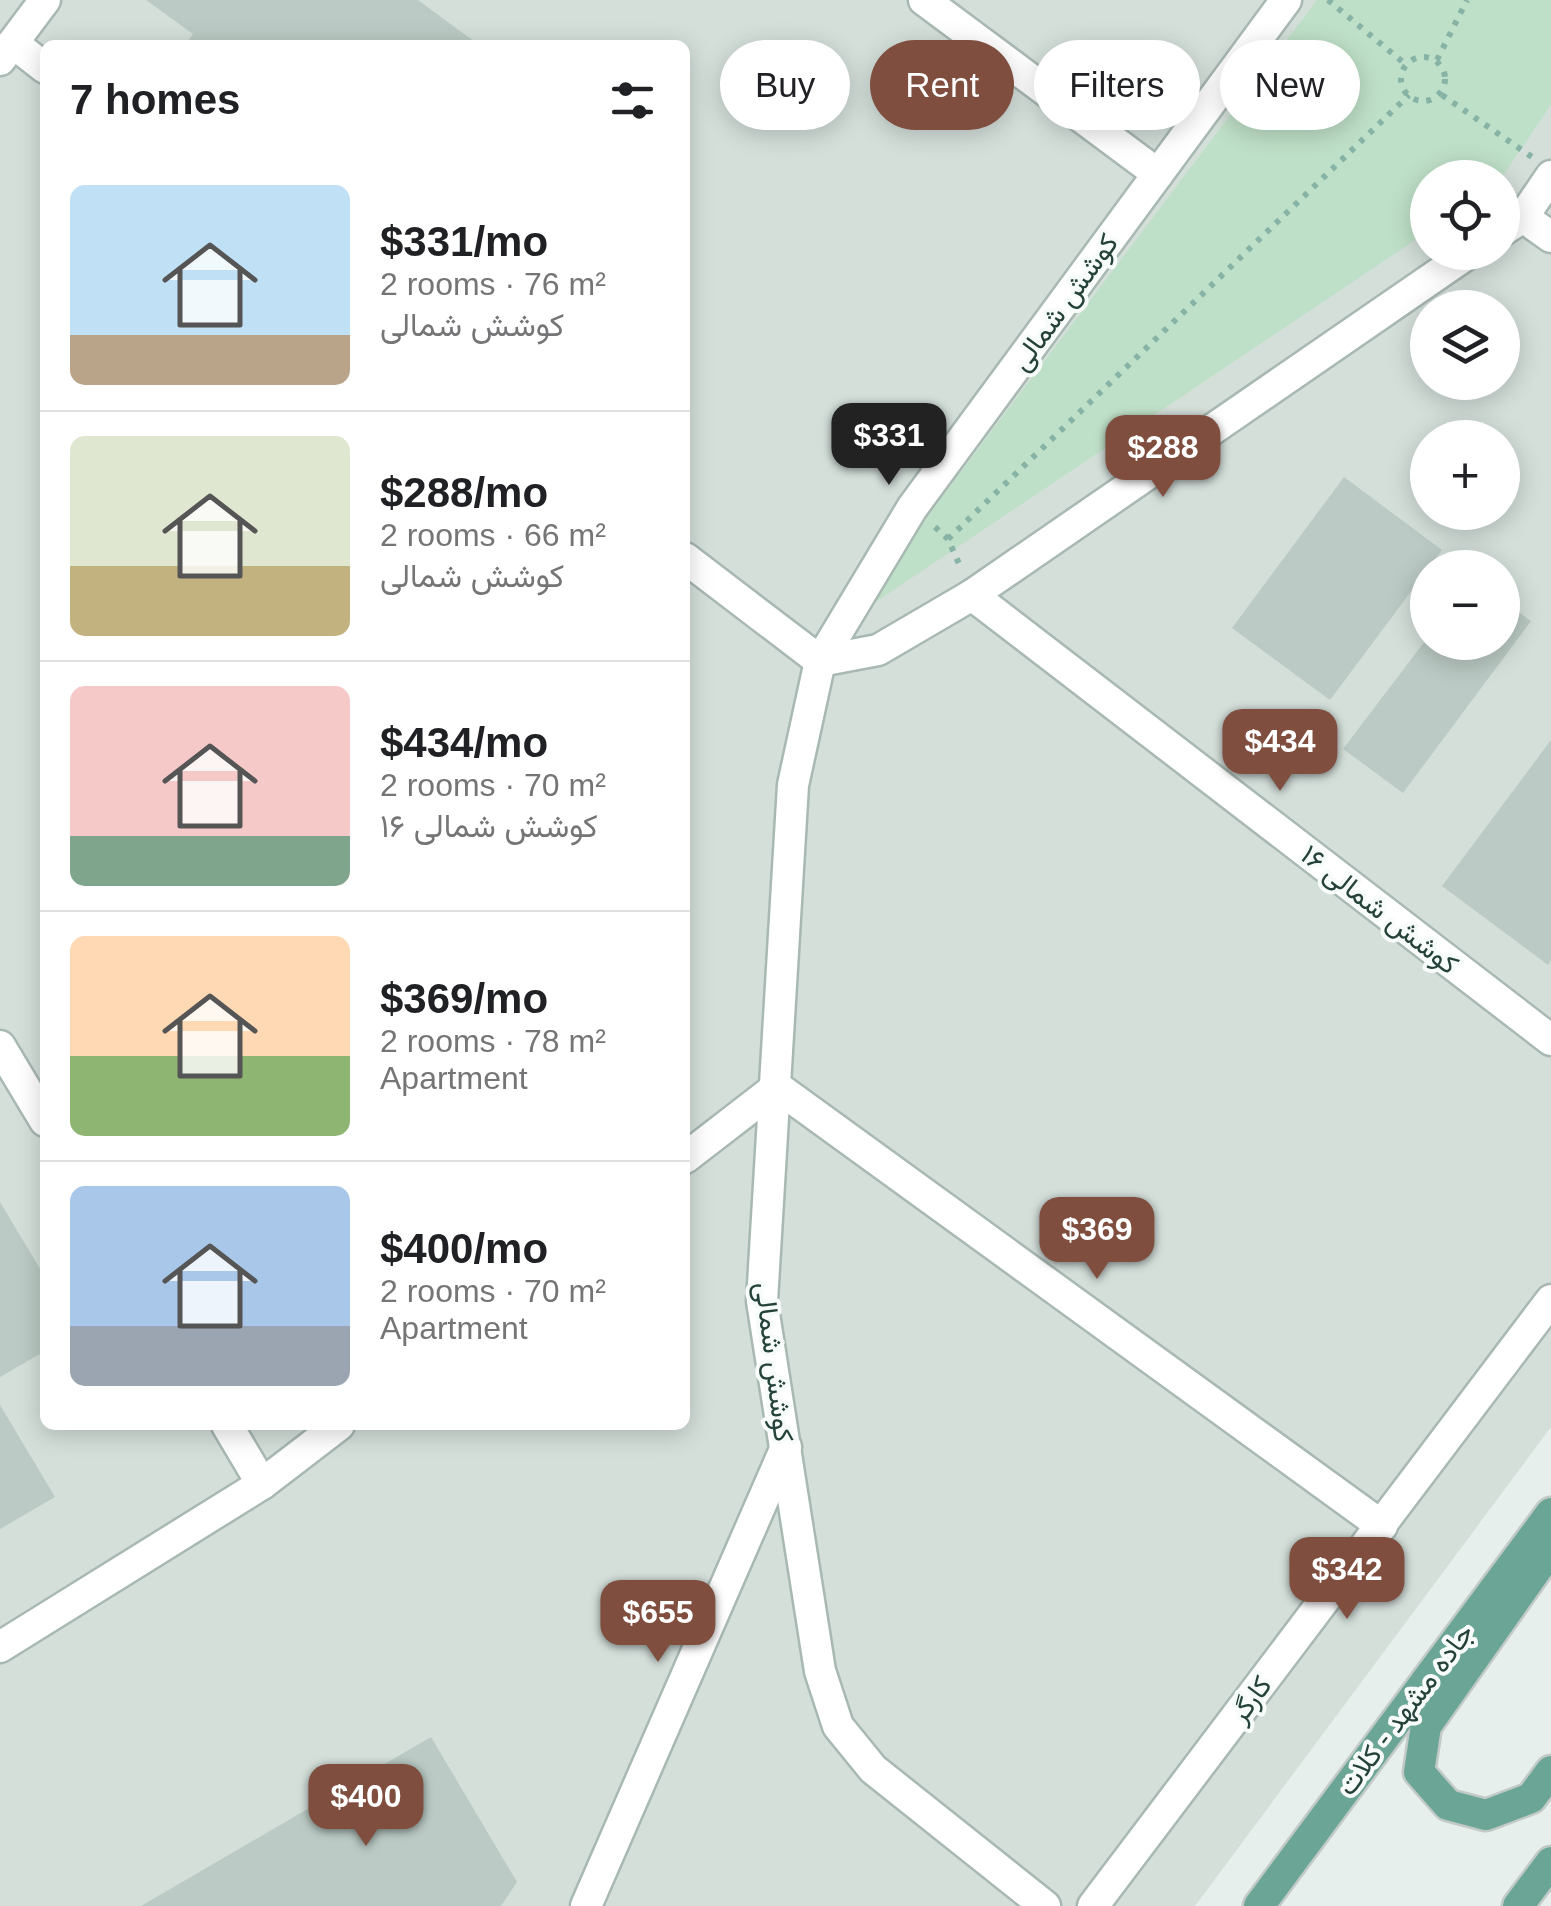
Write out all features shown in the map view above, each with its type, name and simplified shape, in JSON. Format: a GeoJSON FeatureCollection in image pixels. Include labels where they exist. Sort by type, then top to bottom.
{"type":"FeatureCollection","features":[{"type":"Feature","properties":{"kind":"main road","name":"جاده مشهد - کلات"},"geometry":{"type":"LineString","coordinates":[[1258,1906],[1551,1513]]}},
{"type":"Feature","properties":{"kind":"main road"},"geometry":{"type":"LineString","coordinates":[[1551,1549],[1426,1726],[1419,1772],[1448,1805],[1486,1815],[1531,1798],[1551,1771]]}},
{"type":"Feature","properties":{"kind":"main road"},"geometry":{"type":"LineString","coordinates":[[1518,1906],[1551,1862]]}},
{"type":"Feature","properties":{"kind":"street"},"geometry":{"type":"LineString","coordinates":[[40,66],[6,51],[45,0]]}},
{"type":"Feature","properties":{"kind":"street"},"geometry":{"type":"LineString","coordinates":[[924,0],[1158,174]]}},
{"type":"Feature","properties":{"kind":"street","name":"کوشش شمالی"},"geometry":{"type":"LineString","coordinates":[[1045,1906],[874,1769],[838,1726],[820,1671],[762,1301],[792,785],[820,661],[912,508],[1286,0]]}},
{"type":"Feature","properties":{"kind":"street"},"geometry":{"type":"LineString","coordinates":[[1520,211],[1543,168]]}},
{"type":"Feature","properties":{"kind":"street"},"geometry":{"type":"LineString","coordinates":[[1520,227],[1551,238]]}},
{"type":"Feature","properties":{"kind":"street"},"geometry":{"type":"LineString","coordinates":[[690,562],[820,661],[878,650],[972,595],[1444,270]]}},
{"type":"Feature","properties":{"kind":"street","name":"کوشش شمالی ۱۶"},"geometry":{"type":"LineString","coordinates":[[972,595],[1551,1040]]}},
{"type":"Feature","properties":{"kind":"street"},"geometry":{"type":"LineString","coordinates":[[0,1046],[40,1113]]}},
{"type":"Feature","properties":{"kind":"street"},"geometry":{"type":"LineString","coordinates":[[690,1154],[777,1087],[1382,1526]]}},
{"type":"Feature","properties":{"kind":"street","name":"کارگر"},"geometry":{"type":"LineString","coordinates":[[1093,1906],[1551,1300]]}},
{"type":"Feature","properties":{"kind":"street"},"geometry":{"type":"LineString","coordinates":[[230,1430],[262,1484]]}},
{"type":"Feature","properties":{"kind":"street"},"geometry":{"type":"LineString","coordinates":[[0,1647],[262,1484],[332,1430]]}},
{"type":"Feature","properties":{"kind":"street"},"geometry":{"type":"LineString","coordinates":[[586,1906],[786,1447]]}},
{"type":"Feature","properties":{"kind":"path"},"geometry":{"type":"LineString","coordinates":[[1328,0],[1404,63]]}},
{"type":"Feature","properties":{"kind":"path"},"geometry":{"type":"LineString","coordinates":[[1437,60],[1467,0]]}},
{"type":"Feature","properties":{"kind":"path"},"geometry":{"type":"LineString","coordinates":[[1419,57],[1437,60],[1446,74],[1442,95],[1430,102],[1409,95],[1400,81],[1404,63],[1419,57]]}},
{"type":"Feature","properties":{"kind":"path"},"geometry":{"type":"LineString","coordinates":[[948,539],[1409,95]]}},
{"type":"Feature","properties":{"kind":"path"},"geometry":{"type":"LineString","coordinates":[[1442,95],[1543,168]]}},
{"type":"Feature","properties":{"kind":"path"},"geometry":{"type":"LineString","coordinates":[[912,508],[948,539],[972,595]]}},
{"type":"Feature","properties":{"kind":"shaded area"},"geometry":{"type":"Polygon","coordinates":[[[0,0],[1551,0],[1551,1427],[1195,1906],[0,1906],[0,0]]]}},
{"type":"Feature","properties":{"kind":"green space"},"geometry":{"type":"Polygon","coordinates":[[[1317,0],[1551,0],[1551,105],[1514,160],[1410,160],[1410,243],[849,620],[1220,129],[1360,130],[1360,40],[1287,40],[1317,0]]]}},
{"type":"Feature","properties":{"kind":"building"},"geometry":{"type":"Polygon","coordinates":[[[146,0],[418,0],[472,40],[189,40],[193,34],[146,0]]]}},
{"type":"Feature","properties":{"kind":"building"},"geometry":{"type":"Polygon","coordinates":[[[1344,477],[1410,530],[1442,550],[1410,550],[1410,593],[1330,700],[1232,628],[1344,477]]]}},
{"type":"Feature","properties":{"kind":"building"},"geometry":{"type":"Polygon","coordinates":[[[1520,613],[1531,621],[1520,636],[1520,613]]]}},
{"type":"Feature","properties":{"kind":"building"},"geometry":{"type":"Polygon","coordinates":[[[1411,660],[1502,660],[1403,793],[1343,749],[1411,660]]]}},
{"type":"Feature","properties":{"kind":"building"},"geometry":{"type":"Polygon","coordinates":[[[1551,740],[1551,960],[1548,965],[1442,886],[1551,740]]]}},
{"type":"Feature","properties":{"kind":"building"},"geometry":{"type":"Polygon","coordinates":[[[0,1202],[40,1269],[40,1354],[0,1377],[0,1202]]]}},
{"type":"Feature","properties":{"kind":"building"},"geometry":{"type":"Polygon","coordinates":[[[0,1405],[55,1497],[0,1529],[0,1405]]]}},
{"type":"Feature","properties":{"kind":"building"},"geometry":{"type":"Polygon","coordinates":[[[431,1737],[517,1882],[501,1906],[141,1906],[431,1737]]]}}]}
